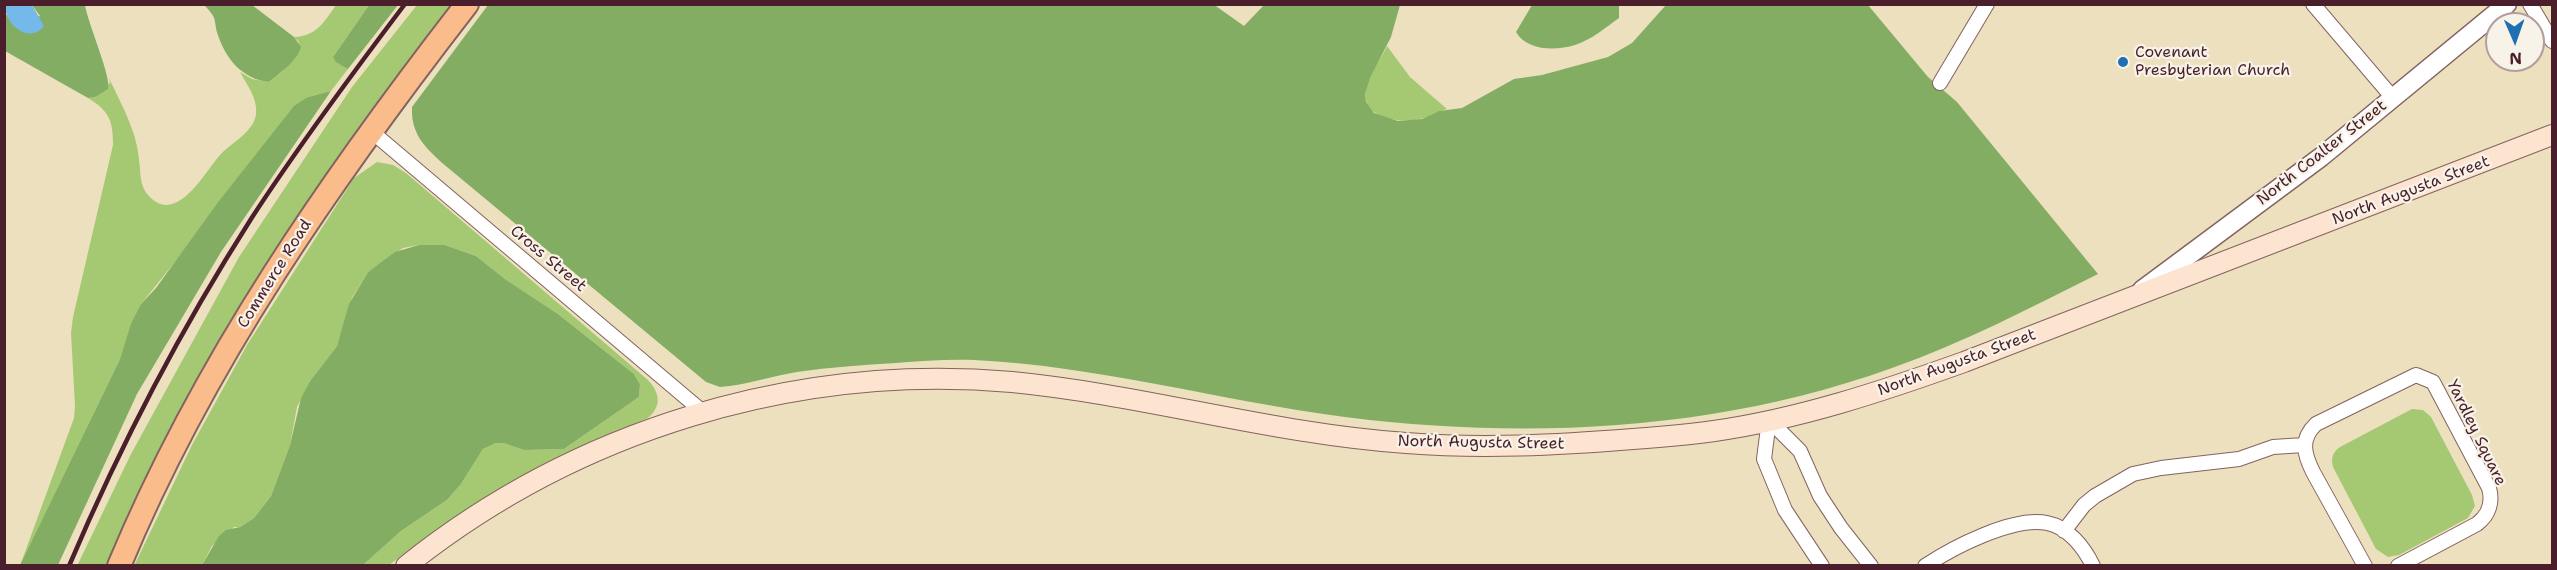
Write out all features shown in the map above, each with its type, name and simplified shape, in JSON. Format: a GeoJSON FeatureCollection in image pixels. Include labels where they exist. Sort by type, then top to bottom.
{"type":"FeatureCollection","features":[{"type":"Feature","properties":{"kind":"main road","name":"Commerce Road"},"geometry":{"type":"LineString","coordinates":[[119,566],[168,460],[240,328],[300,233],[371,131],[468,4]]}},
{"type":"Feature","properties":{"kind":"main road","name":"North Augusta Street"},"geometry":{"type":"LineString","coordinates":[[406,566],[473,516],[535,480],[619,440],[704,412],[779,393],[814,387],[935,379],[1015,383],[1123,399],[1269,425],[1404,443],[1467,446],[1567,445],[1714,431],[1769,420],[1843,402],[1899,385],[2553,135]]}},
{"type":"Feature","properties":{"kind":"street"},"geometry":{"type":"LineString","coordinates":[[1940,83],[1987,4]]}},
{"type":"Feature","properties":{"kind":"street"},"geometry":{"type":"LineString","coordinates":[[2313,4],[2393,98]]}},
{"type":"Feature","properties":{"kind":"street","name":"North Coalter Street"},"geometry":{"type":"LineString","coordinates":[[2133,297],[2194,249],[2321,157],[2507,4]]}},
{"type":"Feature","properties":{"kind":"street"},"geometry":{"type":"LineString","coordinates":[[2530,4],[2553,41]]}},
{"type":"Feature","properties":{"kind":"street","name":"Cross Street"},"geometry":{"type":"LineString","coordinates":[[371,131],[704,412]]}},
{"type":"Feature","properties":{"kind":"street","name":"Yardley Square"},"geometry":{"type":"LineString","coordinates":[[2304,445],[2308,432],[2316,424],[2402,381],[2416,375],[2433,382],[2488,488],[2490,504],[2485,516],[2477,524],[2398,566]]}},
{"type":"Feature","properties":{"kind":"street"},"geometry":{"type":"LineString","coordinates":[[1769,420],[1764,459],[1785,510],[1822,566]]}},
{"type":"Feature","properties":{"kind":"street"},"geometry":{"type":"LineString","coordinates":[[1769,420],[1800,451],[1820,496],[1841,528],[1871,566]]}},
{"type":"Feature","properties":{"kind":"street"},"geometry":{"type":"LineString","coordinates":[[2064,531],[2084,505],[2133,474],[2162,468],[2239,459],[2273,447],[2304,445],[2305,456],[2313,472],[2365,566]]}},
{"type":"Feature","properties":{"kind":"street"},"geometry":{"type":"LineString","coordinates":[[1925,566],[1965,542],[2008,527],[2041,522],[2054,525],[2079,543],[2093,566]]}},
{"type":"Feature","properties":{"kind":"green space"},"geometry":{"type":"Polygon","coordinates":[[[1213,4],[1244,26],[1264,5],[1400,5],[1391,37],[1370,78],[1365,94],[1366,102],[1374,113],[1398,121],[1422,119],[1439,111],[1462,108],[1514,79],[1542,75],[1608,57],[1632,43],[1666,5],[1868,5],[1928,77],[1957,102],[2098,274],[1945,348],[1826,389],[1758,405],[1690,417],[1622,425],[1483,428],[1414,424],[1299,410],[1067,369],[974,360],[859,365],[797,372],[720,387],[706,382],[441,162],[419,138],[412,116],[412,107],[488,5],[1213,4]]]}},
{"type":"Feature","properties":{"kind":"green space"},"geometry":{"type":"Polygon","coordinates":[[[1619,4],[1619,18],[1592,37],[1575,45],[1551,49],[1542,48],[1527,43],[1516,32],[1532,5],[1619,4]]]}},
{"type":"Feature","properties":{"kind":"green space"},"geometry":{"type":"Polygon","coordinates":[[[32,5],[85,5],[107,74],[108,89],[95,97],[88,98],[5,51],[4,11],[14,26],[40,16],[32,5]]]}},
{"type":"Feature","properties":{"kind":"green space"},"geometry":{"type":"Polygon","coordinates":[[[204,5],[252,5],[294,37],[301,47],[299,52],[288,66],[269,82],[252,77],[238,68],[227,55],[219,38],[214,18],[204,5]]]}},
{"type":"Feature","properties":{"kind":"green space"},"geometry":{"type":"Polygon","coordinates":[[[336,5],[369,5],[333,57],[348,69],[331,91],[308,97],[141,304],[120,359],[21,563],[74,418],[71,333],[73,317],[113,145],[111,123],[108,117],[101,107],[88,98],[95,97],[110,83],[109,78],[135,139],[143,187],[148,195],[158,203],[169,205],[188,194],[220,155],[251,126],[256,114],[255,103],[240,72],[252,79],[269,82],[283,71],[299,42],[294,37],[314,31],[324,22],[336,5]]]}},
{"type":"Feature","properties":{"kind":"green space"},"geometry":{"type":"Polygon","coordinates":[[[369,5],[398,5],[348,69],[336,62],[333,57],[369,5]]]}},
{"type":"Feature","properties":{"kind":"green space"},"geometry":{"type":"Polygon","coordinates":[[[417,5],[453,5],[122,532],[108,565],[77,566],[131,454],[239,257],[352,87],[417,5]]]}},
{"type":"Feature","properties":{"kind":"green space"},"geometry":{"type":"Polygon","coordinates":[[[1387,46],[1410,77],[1447,109],[1427,117],[1411,120],[1382,117],[1374,112],[1365,98],[1366,88],[1387,46]]]}},
{"type":"Feature","properties":{"kind":"green space"},"geometry":{"type":"Polygon","coordinates":[[[331,91],[221,252],[137,394],[58,565],[20,565],[120,359],[131,324],[141,304],[156,288],[219,201],[294,106],[308,97],[331,91]]]}},
{"type":"Feature","properties":{"kind":"green space"},"geometry":{"type":"Polygon","coordinates":[[[377,162],[393,165],[406,173],[648,380],[657,395],[656,409],[648,418],[550,461],[509,483],[466,510],[389,565],[363,565],[401,531],[447,500],[461,484],[483,449],[496,443],[503,443],[524,450],[564,449],[639,397],[640,384],[634,374],[558,314],[505,279],[476,256],[445,245],[419,245],[403,248],[368,272],[352,298],[337,346],[310,381],[297,407],[290,445],[271,496],[254,518],[240,527],[234,527],[212,546],[202,565],[134,566],[192,445],[247,345],[354,178],[377,162]]]}},
{"type":"Feature","properties":{"kind":"green space"},"geometry":{"type":"Polygon","coordinates":[[[419,245],[445,245],[476,256],[505,279],[558,314],[634,374],[640,384],[639,397],[564,449],[524,450],[496,443],[483,449],[461,484],[447,500],[401,531],[363,565],[202,565],[219,536],[226,530],[240,527],[254,518],[271,496],[290,445],[301,398],[310,381],[337,346],[349,304],[368,272],[395,252],[419,245]]]}},
{"type":"Feature","properties":{"kind":"green space"},"geometry":{"type":"Polygon","coordinates":[[[2412,409],[2423,410],[2431,417],[2472,495],[2475,506],[2468,518],[2399,555],[2388,557],[2376,549],[2334,469],[2332,457],[2340,447],[2412,409]]]}},
{"type":"Feature","properties":{"kind":"water"},"geometry":{"type":"Polygon","coordinates":[[[5,4],[32,5],[44,26],[31,33],[18,30],[9,19],[5,4]]]}},
{"type":"Feature","properties":{"kind":"railway"},"geometry":{"type":"LineString","coordinates":[[69,566],[131,432],[176,345],[225,261],[269,191],[405,4]]}},
{"type":"Feature","properties":{"kind":"place","name":"Covenant Presbyterian Church"},"geometry":{"type":"Point","coordinates":[2123,62]}}]}
